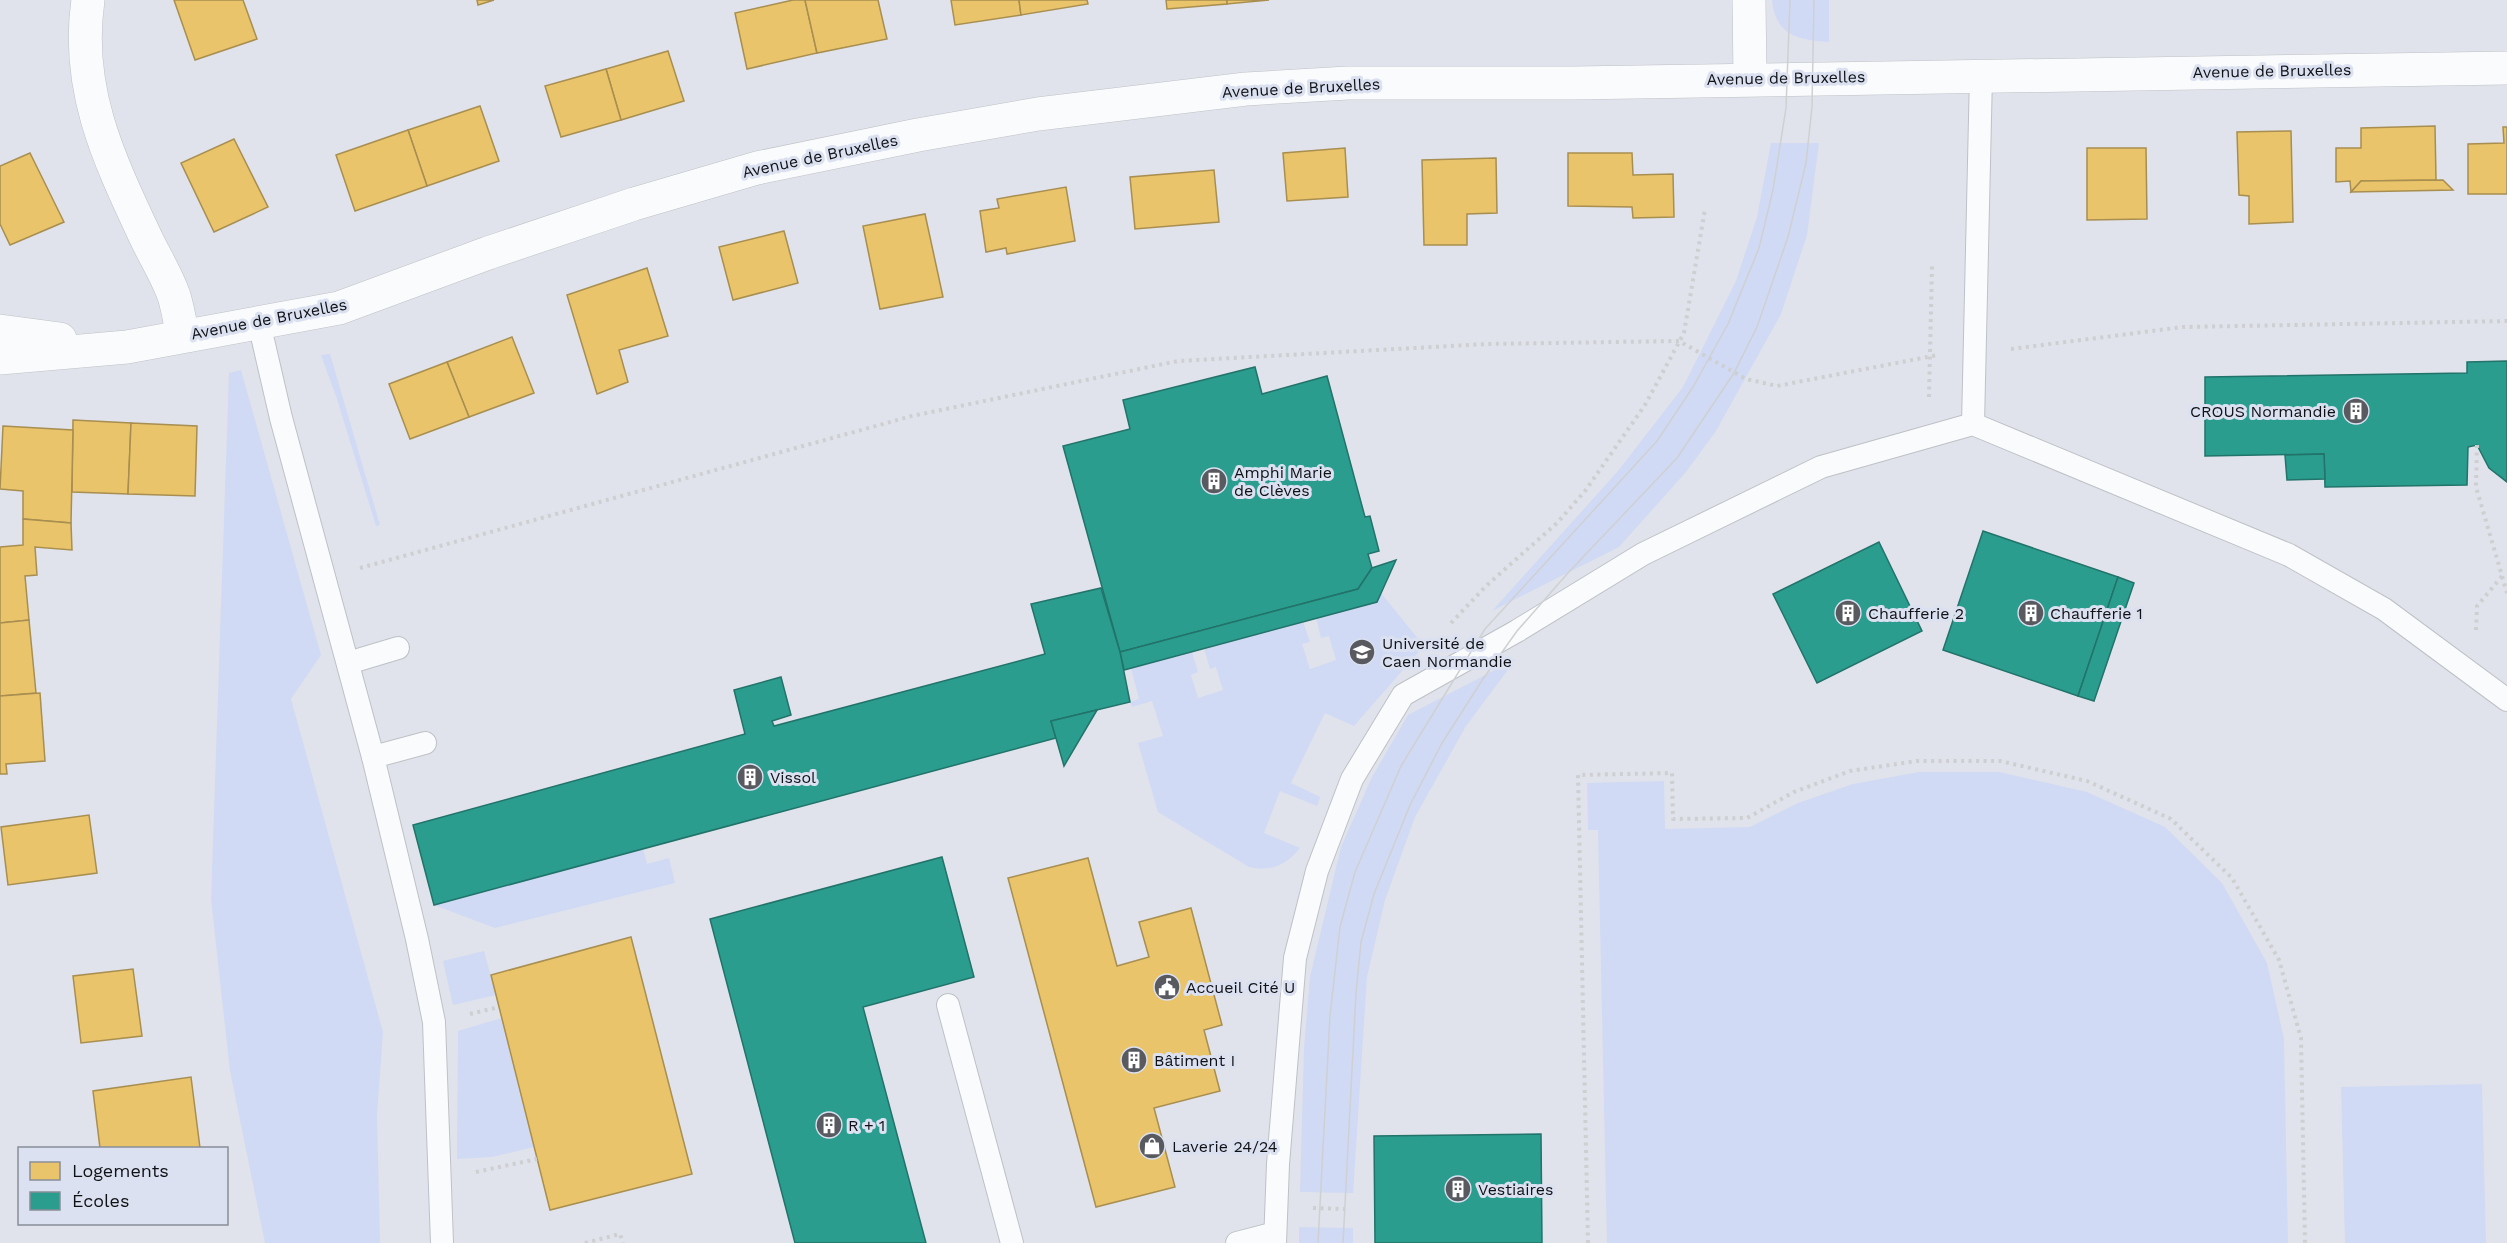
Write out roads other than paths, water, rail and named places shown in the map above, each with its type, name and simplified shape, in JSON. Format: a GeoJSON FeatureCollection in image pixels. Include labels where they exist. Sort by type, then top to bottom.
{"type":"FeatureCollection","features":[{"type":"Feature","properties":{"kind":"street"},"geometry":{"type":"LineString","coordinates":[[88,0],[85,23],[85,60],[89,94],[99,128],[127,198],[174,296],[183,336]]}},
{"type":"Feature","properties":{"kind":"street"},"geometry":{"type":"LineString","coordinates":[[1749,0],[1750,79]]}},
{"type":"Feature","properties":{"kind":"street","name":"Avenue de Bruxelles"},"geometry":{"type":"LineString","coordinates":[[0,358],[127,347],[339,308],[533,238],[757,168],[918,135],[1038,114],[1246,89],[1348,83],[1574,83],[2507,68]]}},
{"type":"Feature","properties":{"kind":"street","name":"Avenue de Bruxelles"},"geometry":{"type":"LineString","coordinates":[[0,331],[127,347]]}},
{"type":"Feature","properties":{"kind":"lane"},"geometry":{"type":"LineString","coordinates":[[1973,424],[1982,75]]}},
{"type":"Feature","properties":{"kind":"lane"},"geometry":{"type":"LineString","coordinates":[[259,323],[281,418],[373,758],[417,939],[434,1022],[442,1243]]}},
{"type":"Feature","properties":{"kind":"lane"},"geometry":{"type":"LineString","coordinates":[[1237,1243],[1275,1238],[1295,958],[1317,871],[1352,779],[1403,695],[1664,544],[1821,467],[1973,424],[2289,555],[2384,609],[2507,700]]}},
{"type":"Feature","properties":{"kind":"lane"},"geometry":{"type":"LineString","coordinates":[[348,663],[398,648]]}},
{"type":"Feature","properties":{"kind":"lane"},"geometry":{"type":"LineString","coordinates":[[373,758],[425,743]]}},
{"type":"Feature","properties":{"kind":"lane"},"geometry":{"type":"LineString","coordinates":[[948,1005],[1012,1243]]}},
{"type":"Feature","properties":{"kind":"tram line"},"geometry":{"type":"LineString","coordinates":[[1318,1243],[1330,1016],[1340,927],[1355,872],[1401,766],[1485,629],[1657,441],[1693,387],[1728,324],[1759,248],[1773,190],[1786,108],[1790,0]]}},
{"type":"Feature","properties":{"kind":"tram line"},"geometry":{"type":"LineString","coordinates":[[1343,1243],[1356,993],[1361,942],[1374,894],[1410,805],[1442,743],[1483,679],[1517,631],[1567,574],[1677,458],[1734,373],[1757,327],[1788,237],[1806,163],[1812,107],[1814,0]]}},
{"type":"Feature","properties":{"kind":"place","name":"CROUS Normandie"},"geometry":{"type":"Point","coordinates":[2356,411]}},
{"type":"Feature","properties":{"kind":"place","name":"Amphi Marie de Clèves"},"geometry":{"type":"Point","coordinates":[1214,481]}},
{"type":"Feature","properties":{"kind":"place","name":"Chaufferie 2"},"geometry":{"type":"Point","coordinates":[1848,613]}},
{"type":"Feature","properties":{"kind":"place","name":"Chaufferie 1"},"geometry":{"type":"Point","coordinates":[2031,613]}},
{"type":"Feature","properties":{"kind":"place","name":"Université de Caen Normandie"},"geometry":{"type":"Point","coordinates":[1362,652]}},
{"type":"Feature","properties":{"kind":"place","name":"Vissol"},"geometry":{"type":"Point","coordinates":[750,777]}},
{"type":"Feature","properties":{"kind":"place","name":"Accueil Cité U"},"geometry":{"type":"Point","coordinates":[1167,987]}},
{"type":"Feature","properties":{"kind":"place","name":"Bâtiment I"},"geometry":{"type":"Point","coordinates":[1134,1060]}},
{"type":"Feature","properties":{"kind":"place","name":"R + 1"},"geometry":{"type":"Point","coordinates":[829,1125]}},
{"type":"Feature","properties":{"kind":"place","name":"Laverie 24/24"},"geometry":{"type":"Point","coordinates":[1152,1146]}},
{"type":"Feature","properties":{"kind":"place","name":"Vestiaires"},"geometry":{"type":"Point","coordinates":[1458,1189]}}]}
